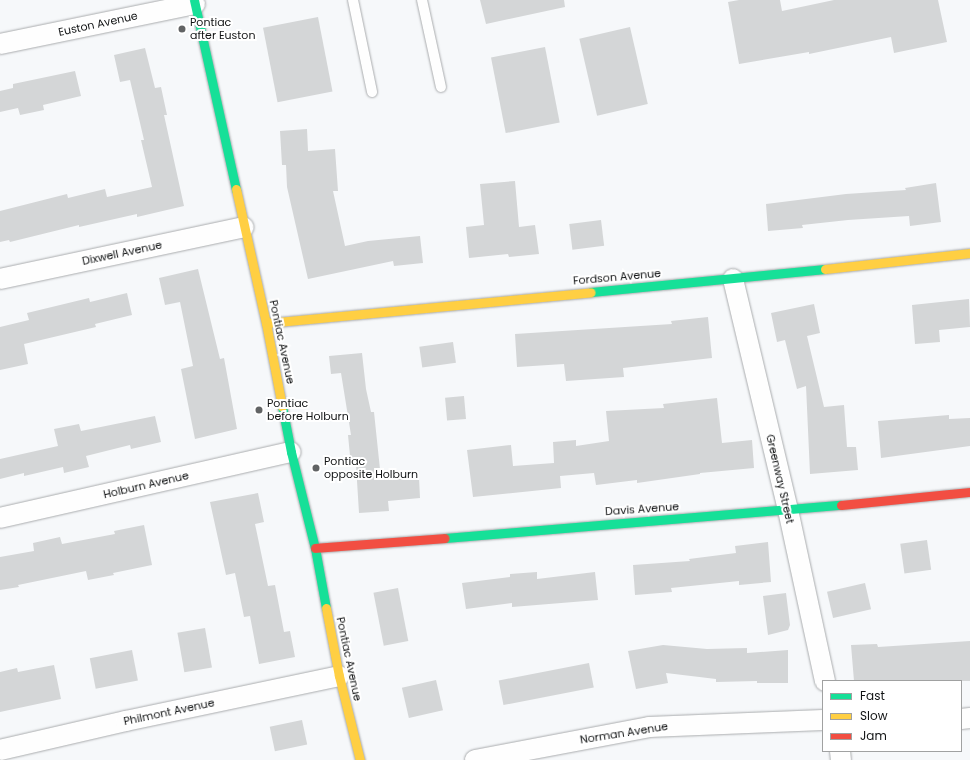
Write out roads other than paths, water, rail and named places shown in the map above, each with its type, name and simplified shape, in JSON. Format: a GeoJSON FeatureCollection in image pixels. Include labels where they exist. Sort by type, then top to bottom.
{"type":"FeatureCollection","features":[{"type":"Feature","properties":{"kind":"street","name":"Euston Avenue"},"geometry":{"type":"LineString","coordinates":[[0,44],[195,2]]}},
{"type":"Feature","properties":{"kind":"street","name":"Pontiac Avenue"},"geometry":{"type":"LineString","coordinates":[[195,2],[266,323],[291,452],[315,548],[339,676],[360,760]]}},
{"type":"Feature","properties":{"kind":"street","name":"Dixwell Avenue"},"geometry":{"type":"LineString","coordinates":[[0,279],[244,226]]}},
{"type":"Feature","properties":{"kind":"street","name":"Fordson Avenue"},"geometry":{"type":"LineString","coordinates":[[266,323],[733,279],[970,253]]}},
{"type":"Feature","properties":{"kind":"street","name":"Greenway Street"},"geometry":{"type":"LineString","coordinates":[[733,279],[788,510],[825,680]]}},
{"type":"Feature","properties":{"kind":"street","name":"Holburn Avenue"},"geometry":{"type":"LineString","coordinates":[[0,518],[291,452]]}},
{"type":"Feature","properties":{"kind":"street","name":"Davis Avenue"},"geometry":{"type":"LineString","coordinates":[[315,548],[788,510],[970,492]]}},
{"type":"Feature","properties":{"kind":"street","name":"Philmont Avenue"},"geometry":{"type":"LineString","coordinates":[[0,750],[126,721],[339,676]]}},
{"type":"Feature","properties":{"kind":"street","name":"Norman Avenue"},"geometry":{"type":"LineString","coordinates":[[475,760],[649,727],[822,720]]}},
{"type":"Feature","properties":{"kind":"lane"},"geometry":{"type":"LineString","coordinates":[[353,0],[372,92]]}},
{"type":"Feature","properties":{"kind":"lane"},"geometry":{"type":"LineString","coordinates":[[422,0],[442,87]]}},
{"type":"Feature","properties":{"kind":"place","name":"Pontiac after Euston"},"geometry":{"type":"Point","coordinates":[182,29]}},
{"type":"Feature","properties":{"kind":"place","name":"Pontiac before Holburn"},"geometry":{"type":"Point","coordinates":[259,410]}},
{"type":"Feature","properties":{"kind":"place","name":"Pontiac opposite Holburn"},"geometry":{"type":"Point","coordinates":[316,468]}}]}
